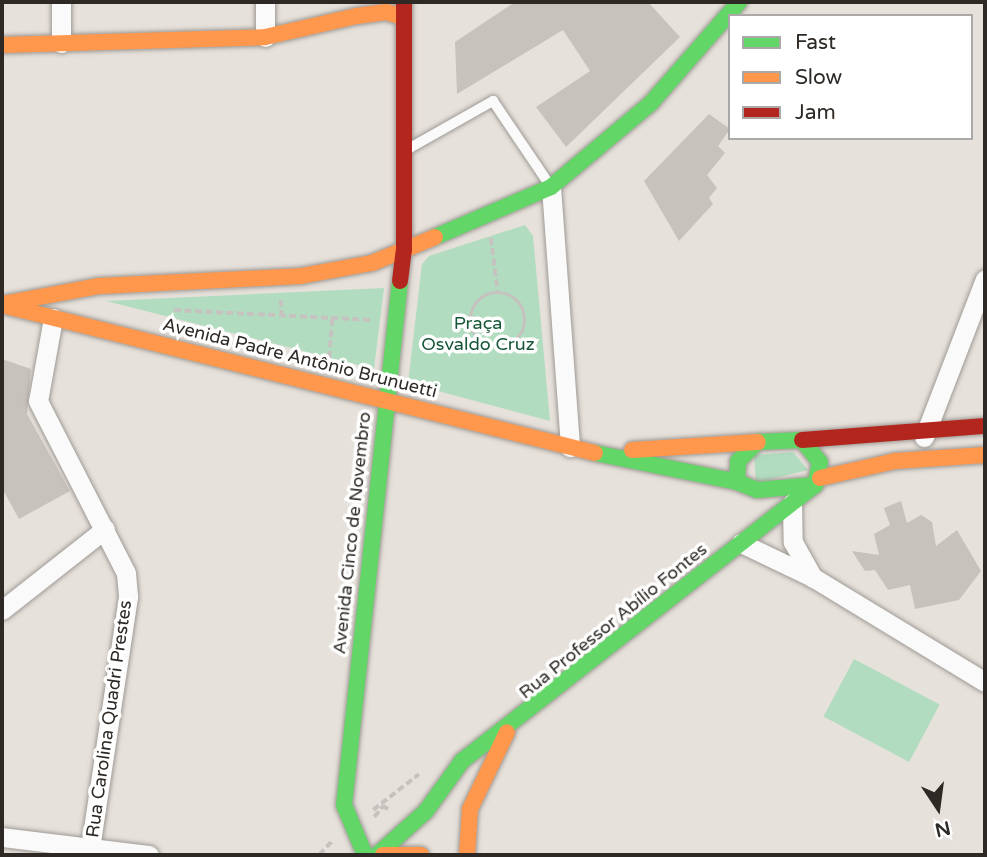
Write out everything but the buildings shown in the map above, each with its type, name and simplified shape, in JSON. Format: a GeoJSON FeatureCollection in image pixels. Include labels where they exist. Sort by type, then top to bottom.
{"type":"FeatureCollection","features":[{"type":"Feature","properties":{"kind":"main road"},"geometry":{"type":"LineString","coordinates":[[265,37],[314,10]]}},
{"type":"Feature","properties":{"kind":"main road"},"geometry":{"type":"LineString","coordinates":[[2,45],[265,37],[357,16],[403,10]]}},
{"type":"Feature","properties":{"kind":"main road","name":"Avenida Cinco de Novembro"},"geometry":{"type":"LineString","coordinates":[[365,855],[344,805],[384,397],[404,250],[403,10]]}},
{"type":"Feature","properties":{"kind":"main road"},"geometry":{"type":"LineString","coordinates":[[2,304],[99,286],[301,276],[372,263],[551,187],[651,103],[728,16]]}},
{"type":"Feature","properties":{"kind":"main road","name":"Avenida Padre Antônio Brunuetti"},"geometry":{"type":"LineString","coordinates":[[2,304],[384,397],[580,450],[740,485],[818,481]]}},
{"type":"Feature","properties":{"kind":"main road","name":"Avenida Padre Antônio Brunuetti"},"geometry":{"type":"LineString","coordinates":[[580,450],[802,440],[985,426]]}},
{"type":"Feature","properties":{"kind":"main road"},"geometry":{"type":"LineString","coordinates":[[802,440],[817,455],[818,481],[867,465],[985,454]]}},
{"type":"Feature","properties":{"kind":"main road"},"geometry":{"type":"LineString","coordinates":[[741,543],[751,510],[740,485],[738,461],[758,442]]}},
{"type":"Feature","properties":{"kind":"main road","name":"Rua Professor Abílio Fontes"},"geometry":{"type":"LineString","coordinates":[[377,855],[426,811],[462,761],[509,728],[818,481]]}},
{"type":"Feature","properties":{"kind":"main road","name":"Rua Professor Abílio Fontes"},"geometry":{"type":"LineString","coordinates":[[467,855],[470,809],[509,728]]}},
{"type":"Feature","properties":{"kind":"main road"},"geometry":{"type":"LineString","coordinates":[[383,855],[421,855]]}},
{"type":"Feature","properties":{"kind":"street"},"geometry":{"type":"LineString","coordinates":[[61,2],[61,43]]}},
{"type":"Feature","properties":{"kind":"street"},"geometry":{"type":"LineString","coordinates":[[265,2],[265,37]]}},
{"type":"Feature","properties":{"kind":"street"},"geometry":{"type":"LineString","coordinates":[[551,187],[580,450]]}},
{"type":"Feature","properties":{"kind":"street"},"geometry":{"type":"LineString","coordinates":[[925,459],[923,431],[985,279]]}},
{"type":"Feature","properties":{"kind":"street","name":"Rua Carolina Quadri Prestes"},"geometry":{"type":"LineString","coordinates":[[53,318],[38,401],[126,573],[128,597],[90,848]]}},
{"type":"Feature","properties":{"kind":"street"},"geometry":{"type":"LineString","coordinates":[[792,503],[793,541],[814,579]]}},
{"type":"Feature","properties":{"kind":"street"},"geometry":{"type":"LineString","coordinates":[[2,610],[105,529]]}},
{"type":"Feature","properties":{"kind":"street"},"geometry":{"type":"LineString","coordinates":[[741,543],[814,579],[985,682]]}},
{"type":"Feature","properties":{"kind":"street"},"geometry":{"type":"LineString","coordinates":[[2,837],[149,855]]}},
{"type":"Feature","properties":{"kind":"lane"},"geometry":{"type":"LineString","coordinates":[[404,151],[493,101],[551,187]]}},
{"type":"Feature","properties":{"kind":"path"},"geometry":{"type":"LineString","coordinates":[[488,215],[498,293]]}},
{"type":"Feature","properties":{"kind":"path"},"geometry":{"type":"LineString","coordinates":[[174,282],[178,348]]}},
{"type":"Feature","properties":{"kind":"path"},"geometry":{"type":"LineString","coordinates":[[498,293],[519,301],[526,326],[520,338],[496,348],[484,344],[471,323],[478,302],[498,293]]}},
{"type":"Feature","properties":{"kind":"path"},"geometry":{"type":"LineString","coordinates":[[174,310],[394,321]]}},
{"type":"Feature","properties":{"kind":"path"},"geometry":{"type":"LineString","coordinates":[[328,383],[332,318]]}},
{"type":"Feature","properties":{"kind":"path"},"geometry":{"type":"LineString","coordinates":[[319,855],[320,850],[427,767]]}},
{"type":"Feature","properties":{"kind":"green space","name":"Praça Osvaldo Cruz"},"geometry":{"type":"Polygon","coordinates":[[[525,225],[533,236],[550,421],[408,383],[422,264],[429,256],[525,225]]]}},
{"type":"Feature","properties":{"kind":"green space"},"geometry":{"type":"Polygon","coordinates":[[[384,288],[374,369],[106,301],[384,288]]]}},
{"type":"Feature","properties":{"kind":"green space"},"geometry":{"type":"Polygon","coordinates":[[[793,452],[808,470],[756,483],[754,455],[793,452]]]}},
{"type":"Feature","properties":{"kind":"green space"},"geometry":{"type":"Polygon","coordinates":[[[854,659],[940,705],[909,762],[823,716],[854,659]]]}},
{"type":"Feature","properties":{"kind":"traffic: fast"},"geometry":{"type":"LineString","coordinates":[[729,14],[739,2]]}},
{"type":"Feature","properties":{"kind":"traffic: fast"},"geometry":{"type":"LineString","coordinates":[[435,237],[551,187],[651,103],[728,15]]}},
{"type":"Feature","properties":{"kind":"traffic: fast"},"geometry":{"type":"LineString","coordinates":[[365,855],[344,805],[400,281]]}},
{"type":"Feature","properties":{"kind":"traffic: fast"},"geometry":{"type":"LineString","coordinates":[[802,440],[820,462],[815,485],[757,490],[737,482],[738,461],[758,442],[802,440]]}},
{"type":"Feature","properties":{"kind":"traffic: fast"},"geometry":{"type":"LineString","coordinates":[[595,453],[737,482]]}},
{"type":"Feature","properties":{"kind":"traffic: fast"},"geometry":{"type":"LineString","coordinates":[[377,855],[426,811],[462,761],[815,485]]}},
{"type":"Feature","properties":{"kind":"traffic: slow"},"geometry":{"type":"LineString","coordinates":[[2,45],[265,37],[357,16],[386,12],[403,17]]}},
{"type":"Feature","properties":{"kind":"traffic: slow"},"geometry":{"type":"LineString","coordinates":[[2,304],[99,286],[301,276],[372,263],[435,237]]}},
{"type":"Feature","properties":{"kind":"traffic: slow"},"geometry":{"type":"LineString","coordinates":[[2,305],[595,453]]}},
{"type":"Feature","properties":{"kind":"traffic: slow"},"geometry":{"type":"LineString","coordinates":[[632,450],[758,442]]}},
{"type":"Feature","properties":{"kind":"traffic: slow"},"geometry":{"type":"LineString","coordinates":[[820,478],[895,461],[985,455]]}},
{"type":"Feature","properties":{"kind":"traffic: slow"},"geometry":{"type":"LineString","coordinates":[[467,855],[470,809],[507,732]]}},
{"type":"Feature","properties":{"kind":"traffic: slow"},"geometry":{"type":"LineString","coordinates":[[383,855],[421,855]]}},
{"type":"Feature","properties":{"kind":"traffic: jam"},"geometry":{"type":"LineString","coordinates":[[400,281],[404,250],[404,2]]}},
{"type":"Feature","properties":{"kind":"traffic: jam"},"geometry":{"type":"LineString","coordinates":[[802,440],[985,426]]}}]}
